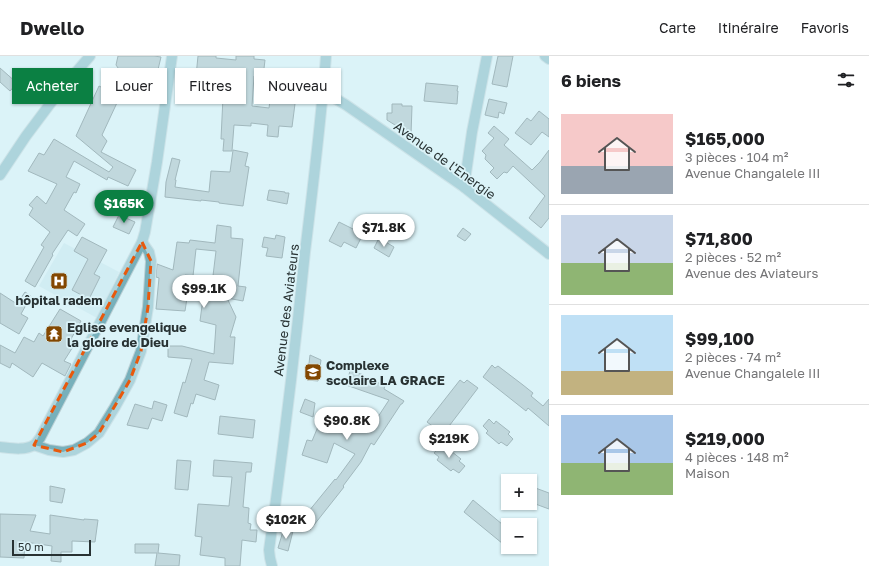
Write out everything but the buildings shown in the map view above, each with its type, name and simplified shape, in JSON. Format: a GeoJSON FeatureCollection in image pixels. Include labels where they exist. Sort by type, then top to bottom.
{"type":"FeatureCollection","features":[{"type":"Feature","properties":{"kind":"street"},"geometry":{"type":"LineString","coordinates":[[0,176],[26,136],[59,92],[90,56]]}},
{"type":"Feature","properties":{"kind":"street"},"geometry":{"type":"LineString","coordinates":[[0,447],[26,448],[34,445],[40,438],[142,242],[158,162],[172,56]]}},
{"type":"Feature","properties":{"kind":"street","name":"Avenue des Aviateurs"},"geometry":{"type":"LineString","coordinates":[[325,68],[326,56]]}},
{"type":"Feature","properties":{"kind":"street"},"geometry":{"type":"LineString","coordinates":[[464,187],[472,132],[487,56]]}},
{"type":"Feature","properties":{"kind":"street"},"geometry":{"type":"LineString","coordinates":[[545,56],[549,59]]}},
{"type":"Feature","properties":{"kind":"street","name":"Avenue de l'Energie"},"geometry":{"type":"LineString","coordinates":[[341,103],[464,187],[549,254]]}},
{"type":"Feature","properties":{"kind":"street","name":"Avenue des Aviateurs"},"geometry":{"type":"LineString","coordinates":[[272,566],[269,550],[280,475],[322,104]]}},
{"type":"Feature","properties":{"kind":"street"},"geometry":{"type":"LineString","coordinates":[[34,445],[49,450],[63,452],[74,450],[87,443],[98,433],[116,408],[130,380],[141,351],[148,307],[151,261],[149,252],[142,242]]}},
{"type":"Feature","properties":{"kind":"highlighted area"},"geometry":{"type":"Polygon","coordinates":[[[142,242],[151,261],[148,307],[141,351],[130,380],[99,433],[87,443],[63,452],[34,445],[142,242]]]}},
{"type":"Feature","properties":{"kind":"shaded area","name":"hôpital radem"},"geometry":{"type":"Polygon","coordinates":[[[64,243],[119,272],[97,318],[39,286],[64,243]],[[83,268],[72,290],[89,298],[100,277],[83,268]]]}},
{"type":"Feature","properties":{"kind":"place","name":"hôpital radem"},"geometry":{"type":"Point","coordinates":[59,281]}},
{"type":"Feature","properties":{"kind":"place","name":"Eglise evengelique la gloire de Dieu"},"geometry":{"type":"Point","coordinates":[54,334]}},
{"type":"Feature","properties":{"kind":"place","name":"Complexe scolaire LA GRACE"},"geometry":{"type":"Point","coordinates":[313,372]}}]}
